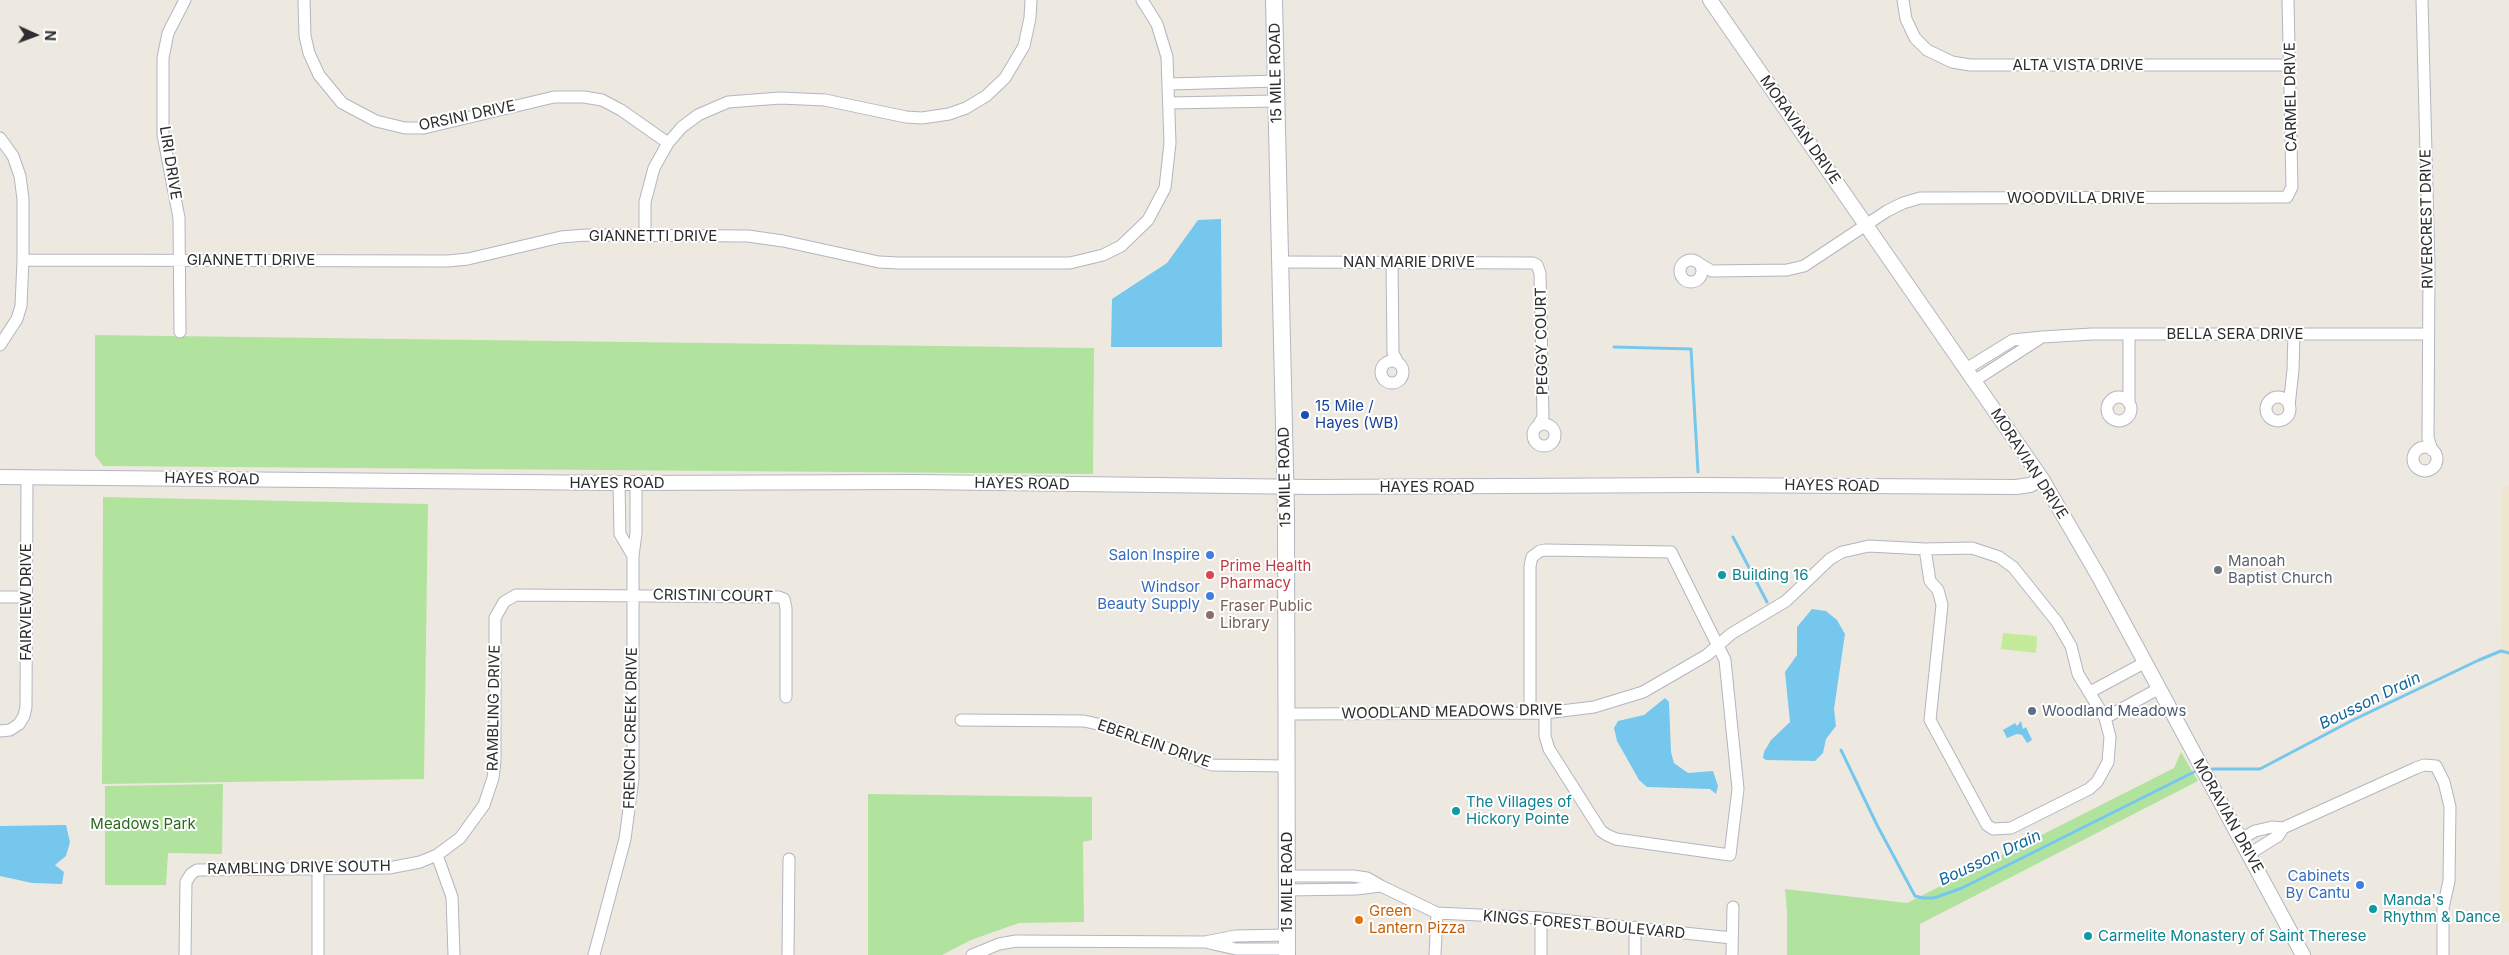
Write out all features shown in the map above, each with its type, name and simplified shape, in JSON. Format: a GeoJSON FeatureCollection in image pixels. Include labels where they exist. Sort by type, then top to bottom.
{"type":"FeatureCollection","features":[{"type":"Feature","properties":{"kind":"main road","name":"15 MILE ROAD"},"geometry":{"type":"LineString","coordinates":[[1274,0],[1285,487],[1287,946]]}},
{"type":"Feature","properties":{"kind":"street","name":"LIRI DRIVE"},"geometry":{"type":"LineString","coordinates":[[180,332],[179,218],[163,135],[163,58],[168,33],[185,0]]}},
{"type":"Feature","properties":{"kind":"street","name":"ORSINI DRIVE"},"geometry":{"type":"LineString","coordinates":[[304,0],[305,36],[309,53],[319,75],[342,103],[376,120],[405,128],[424,128],[554,97],[584,97],[602,100],[621,110],[668,143]]}},
{"type":"Feature","properties":{"kind":"street"},"geometry":{"type":"LineString","coordinates":[[645,236],[648,189],[654,168],[668,143],[682,127],[698,115],[713,107],[742,99],[825,100],[888,114],[922,118],[942,116],[966,108],[986,96],[1005,78],[1019,57],[1028,34],[1031,0]]}},
{"type":"Feature","properties":{"kind":"street","name":"GIANNETTI DRIVE"},"geometry":{"type":"LineString","coordinates":[[23,260],[448,261],[468,259],[561,237],[586,235],[767,238],[880,262],[1070,263],[1103,255],[1121,246],[1138,232],[1157,206],[1165,188],[1169,166],[1169,84],[1165,45],[1157,24],[1142,0]]}},
{"type":"Feature","properties":{"kind":"street","name":"MORAVIAN DRIVE"},"geometry":{"type":"LineString","coordinates":[[1710,0],[2042,479],[2099,577],[2303,955]]}},
{"type":"Feature","properties":{"kind":"street","name":"ALTA VISTA DRIVE"},"geometry":{"type":"LineString","coordinates":[[1903,0],[1906,20],[1915,38],[1927,50],[1952,62],[1970,64],[2290,65]]}},
{"type":"Feature","properties":{"kind":"street","name":"CARMEL DRIVE"},"geometry":{"type":"LineString","coordinates":[[2288,0],[2292,187],[2290,194]]}},
{"type":"Feature","properties":{"kind":"street","name":"RIVERCREST DRIVE"},"geometry":{"type":"LineString","coordinates":[[2422,0],[2428,256],[2428,438],[2426,449]]}},
{"type":"Feature","properties":{"kind":"street"},"geometry":{"type":"LineString","coordinates":[[1169,84],[1276,81]]}},
{"type":"Feature","properties":{"kind":"street"},"geometry":{"type":"LineString","coordinates":[[1169,103],[1276,101]]}},
{"type":"Feature","properties":{"kind":"street"},"geometry":{"type":"LineString","coordinates":[[0,345],[17,319],[21,306],[23,260],[23,198],[20,176],[4,142]]}},
{"type":"Feature","properties":{"kind":"street","name":"WOODVILLA DRIVE"},"geometry":{"type":"LineString","coordinates":[[1712,271],[1787,270],[1804,266],[1866,224],[1903,203],[1920,198],[2282,198],[2290,194]]}},
{"type":"Feature","properties":{"kind":"street"},"geometry":{"type":"LineString","coordinates":[[1694,260],[1712,271],[1694,282],[1687,281],[1681,273],[1682,266],[1687,261],[1694,260]]}},
{"type":"Feature","properties":{"kind":"street","name":"NAN MARIE DRIVE"},"geometry":{"type":"LineString","coordinates":[[1280,262],[1528,262],[1537,265]]}},
{"type":"Feature","properties":{"kind":"street"},"geometry":{"type":"LineString","coordinates":[[1392,262],[1393,359]]}},
{"type":"Feature","properties":{"kind":"street"},"geometry":{"type":"LineString","coordinates":[[1700,264],[1702,271],[1700,278]]}},
{"type":"Feature","properties":{"kind":"street","name":"PEGGY COURT"},"geometry":{"type":"LineString","coordinates":[[1537,265],[1540,273],[1547,421],[1554,432],[1554,439],[1547,446],[1540,446],[1534,441],[1533,434],[1537,427],[1547,421]]}},
{"type":"Feature","properties":{"kind":"street"},"geometry":{"type":"LineString","coordinates":[[2125,397],[2130,374],[2129,334]]}},
{"type":"Feature","properties":{"kind":"street","name":"BELLA SERA DRIVE"},"geometry":{"type":"LineString","coordinates":[[1966,369],[2013,340],[2042,337],[2129,334],[2428,334]]}},
{"type":"Feature","properties":{"kind":"street"},"geometry":{"type":"LineString","coordinates":[[2290,390],[2270,399],[2266,406],[2267,414],[2272,419],[2284,419],[2288,413],[2290,390],[2293,381],[2294,334]]}},
{"type":"Feature","properties":{"kind":"street"},"geometry":{"type":"LineString","coordinates":[[1974,381],[2042,337]]}},
{"type":"Feature","properties":{"kind":"street"},"geometry":{"type":"LineString","coordinates":[[2278,397],[2285,399],[2289,406]]}},
{"type":"Feature","properties":{"kind":"street","name":"HAYES ROAD"},"geometry":{"type":"LineString","coordinates":[[0,477],[619,483],[926,482],[1285,487],[1700,484],[2016,487],[2030,485],[2042,479]]}},
{"type":"Feature","properties":{"kind":"street","name":"FAIRVIEW DRIVE"},"geometry":{"type":"LineString","coordinates":[[0,731],[10,730],[19,724],[24,716],[26,707],[27,477]]}},
{"type":"Feature","properties":{"kind":"street"},"geometry":{"type":"LineString","coordinates":[[619,483],[620,534],[633,556]]}},
{"type":"Feature","properties":{"kind":"street","name":"FRENCH CREEK DRIVE"},"geometry":{"type":"LineString","coordinates":[[594,955],[630,812],[633,779],[633,556],[636,533],[636,483]]}},
{"type":"Feature","properties":{"kind":"street","name":"WOODLAND MEADOWS DRIVE"},"geometry":{"type":"LineString","coordinates":[[1287,714],[1545,713],[1594,707],[1643,692],[1707,655],[1719,644],[1786,601],[1830,559],[1842,552],[1869,546],[1925,549],[1972,548],[1999,557],[2013,567],[2066,634],[2078,674],[2098,705],[2109,727],[2110,749],[2108,762],[2097,782],[2089,789],[2011,828],[1993,829],[1987,825],[1930,720],[1942,605],[1938,590],[1930,581],[1925,549]]}},
{"type":"Feature","properties":{"kind":"street"},"geometry":{"type":"LineString","coordinates":[[1530,713],[1530,566],[1532,557],[1540,551],[1671,552],[1719,644],[1725,660],[1738,789],[1730,855],[1616,839],[1607,835],[1602,831],[1549,749],[1545,736],[1545,713]]}},
{"type":"Feature","properties":{"kind":"street","name":"RAMBLING DRIVE"},"geometry":{"type":"LineString","coordinates":[[437,855],[460,838],[475,820],[484,805],[493,778],[495,762],[495,618],[504,602],[516,595],[527,594],[633,595]]}},
{"type":"Feature","properties":{"kind":"street","name":"CRISTINI COURT"},"geometry":{"type":"LineString","coordinates":[[633,595],[784,598],[786,608],[786,697]]}},
{"type":"Feature","properties":{"kind":"street"},"geometry":{"type":"LineString","coordinates":[[0,597],[26,597]]}},
{"type":"Feature","properties":{"kind":"street"},"geometry":{"type":"LineString","coordinates":[[2090,692],[2144,663]]}},
{"type":"Feature","properties":{"kind":"street"},"geometry":{"type":"LineString","coordinates":[[2105,718],[2158,689]]}},
{"type":"Feature","properties":{"kind":"street","name":"EBERLEIN DRIVE"},"geometry":{"type":"LineString","coordinates":[[961,720],[1084,721],[1111,727],[1212,765],[1286,766]]}},
{"type":"Feature","properties":{"kind":"street"},"geometry":{"type":"LineString","coordinates":[[2249,854],[2278,836],[2284,828],[2424,764],[2436,766],[2448,796],[2450,807],[2450,881],[2443,908],[2443,955]]}},
{"type":"Feature","properties":{"kind":"street"},"geometry":{"type":"LineString","coordinates":[[2241,839],[2255,831],[2272,827],[2284,828]]}},
{"type":"Feature","properties":{"kind":"street"},"geometry":{"type":"LineString","coordinates":[[437,855],[452,897],[454,955]]}},
{"type":"Feature","properties":{"kind":"street","name":"RAMBLING DRIVE SOUTH"},"geometry":{"type":"LineString","coordinates":[[185,955],[186,882],[191,874],[203,868],[389,868],[420,862],[437,855]]}},
{"type":"Feature","properties":{"kind":"street"},"geometry":{"type":"LineString","coordinates":[[788,955],[789,859]]}},
{"type":"Feature","properties":{"kind":"street"},"geometry":{"type":"LineString","coordinates":[[318,869],[318,955]]}},
{"type":"Feature","properties":{"kind":"street","name":"KINGS FOREST BOULEVARD"},"geometry":{"type":"LineString","coordinates":[[1287,883],[1353,876],[1367,878],[1437,914],[1541,918],[1732,938]]}},
{"type":"Feature","properties":{"kind":"street"},"geometry":{"type":"LineString","coordinates":[[1732,955],[1733,907]]}},
{"type":"Feature","properties":{"kind":"street"},"geometry":{"type":"LineString","coordinates":[[1436,955],[1437,914]]}},
{"type":"Feature","properties":{"kind":"street"},"geometry":{"type":"LineString","coordinates":[[1541,918],[1541,955]]}},
{"type":"Feature","properties":{"kind":"street"},"geometry":{"type":"LineString","coordinates":[[1635,927],[1635,955]]}},
{"type":"Feature","properties":{"kind":"street"},"geometry":{"type":"LineString","coordinates":[[972,955],[999,944],[1016,941],[1205,942],[1235,936],[1287,946]]}},
{"type":"Feature","properties":{"kind":"shaded area"},"geometry":{"type":"Polygon","coordinates":[[[2502,486],[2509,486],[2509,922],[2499,923],[2502,486]]]}},
{"type":"Feature","properties":{"kind":"green space"},"geometry":{"type":"Polygon","coordinates":[[[95,335],[1094,348],[1093,474],[103,466],[95,455],[95,335]]]}},
{"type":"Feature","properties":{"kind":"green space"},"geometry":{"type":"Polygon","coordinates":[[[103,497],[428,504],[424,779],[102,784],[103,497]]]}},
{"type":"Feature","properties":{"kind":"green space"},"geometry":{"type":"Polygon","coordinates":[[[2003,633],[2037,636],[2036,653],[2001,649],[2003,633]]]}},
{"type":"Feature","properties":{"kind":"green space"},"geometry":{"type":"Polygon","coordinates":[[[2181,752],[2198,781],[1920,924],[1920,955],[1787,955],[1785,889],[1907,903],[2174,768],[2181,752]]]}},
{"type":"Feature","properties":{"kind":"green space","name":"Meadows Park"},"geometry":{"type":"Polygon","coordinates":[[[223,784],[222,854],[168,853],[166,885],[105,885],[105,786],[223,784]]]}},
{"type":"Feature","properties":{"kind":"green space"},"geometry":{"type":"Polygon","coordinates":[[[868,794],[1092,797],[1092,840],[1083,842],[1084,922],[1019,923],[971,940],[942,955],[868,955],[868,794]]]}},
{"type":"Feature","properties":{"kind":"water"},"geometry":{"type":"Polygon","coordinates":[[[1221,219],[1222,347],[1111,347],[1112,299],[1167,263],[1198,220],[1221,219]]]}},
{"type":"Feature","properties":{"kind":"water"},"geometry":{"type":"Polygon","coordinates":[[[1812,609],[1826,611],[1837,620],[1845,634],[1834,709],[1836,726],[1826,739],[1823,753],[1815,761],[1766,760],[1763,758],[1764,752],[1771,740],[1790,722],[1785,672],[1797,655],[1797,627],[1812,609]]]}},
{"type":"Feature","properties":{"kind":"water"},"geometry":{"type":"Polygon","coordinates":[[[1665,698],[1669,702],[1671,752],[1674,763],[1688,773],[1713,771],[1718,786],[1716,794],[1710,789],[1647,787],[1639,780],[1617,741],[1614,728],[1618,721],[1644,715],[1665,698]]]}},
{"type":"Feature","properties":{"kind":"water"},"geometry":{"type":"Polygon","coordinates":[[[2021,721],[2023,729],[2026,727],[2032,740],[2027,743],[2022,735],[2017,734],[2007,738],[2003,730],[2015,723],[2017,726],[2021,721]]]}},
{"type":"Feature","properties":{"kind":"water"},"geometry":{"type":"Polygon","coordinates":[[[66,825],[70,842],[66,856],[55,865],[64,872],[62,884],[32,883],[0,876],[0,826],[66,825]]]}},
{"type":"Feature","properties":{"kind":"waterway"},"geometry":{"type":"LineString","coordinates":[[1614,347],[1691,349],[1698,472]]}},
{"type":"Feature","properties":{"kind":"waterway"},"geometry":{"type":"LineString","coordinates":[[1733,537],[1767,602]]}},
{"type":"Feature","properties":{"kind":"waterway","name":"Bousson Drain"},"geometry":{"type":"LineString","coordinates":[[2212,769],[2260,769],[2351,721],[2479,660],[2501,651],[2509,653]]}},
{"type":"Feature","properties":{"kind":"waterway","name":"Bousson Drain"},"geometry":{"type":"LineString","coordinates":[[1841,750],[1877,825],[1915,896],[1923,898],[1934,898],[1962,888],[2194,772]]}},
{"type":"Feature","properties":{"kind":"place","name":"15 Mile / Hayes (WB)"},"geometry":{"type":"Point","coordinates":[1305,415]}},
{"type":"Feature","properties":{"kind":"place","name":"Salon Inspire"},"geometry":{"type":"Point","coordinates":[1210,555]}},
{"type":"Feature","properties":{"kind":"place","name":"Manoah Baptist Church"},"geometry":{"type":"Point","coordinates":[2218,570]}},
{"type":"Feature","properties":{"kind":"place","name":"Prime Health Pharmacy"},"geometry":{"type":"Point","coordinates":[1210,575]}},
{"type":"Feature","properties":{"kind":"place","name":"Building 16"},"geometry":{"type":"Point","coordinates":[1722,575]}},
{"type":"Feature","properties":{"kind":"place","name":"Windsor Beauty Supply"},"geometry":{"type":"Point","coordinates":[1210,596]}},
{"type":"Feature","properties":{"kind":"place","name":"Fraser Public Library"},"geometry":{"type":"Point","coordinates":[1210,615]}},
{"type":"Feature","properties":{"kind":"place","name":"Woodland Meadows"},"geometry":{"type":"Point","coordinates":[2032,711]}},
{"type":"Feature","properties":{"kind":"place","name":"The Villages of Hickory Pointe"},"geometry":{"type":"Point","coordinates":[1456,811]}},
{"type":"Feature","properties":{"kind":"place","name":"Cabinets By Cantu"},"geometry":{"type":"Point","coordinates":[2360,885]}},
{"type":"Feature","properties":{"kind":"place","name":"Manda's Rhythm & Dance"},"geometry":{"type":"Point","coordinates":[2373,909]}},
{"type":"Feature","properties":{"kind":"place","name":"Green Lantern Pizza"},"geometry":{"type":"Point","coordinates":[1359,920]}},
{"type":"Feature","properties":{"kind":"place","name":"Carmelite Monastery of Saint Therese"},"geometry":{"type":"Point","coordinates":[2088,936]}}]}
